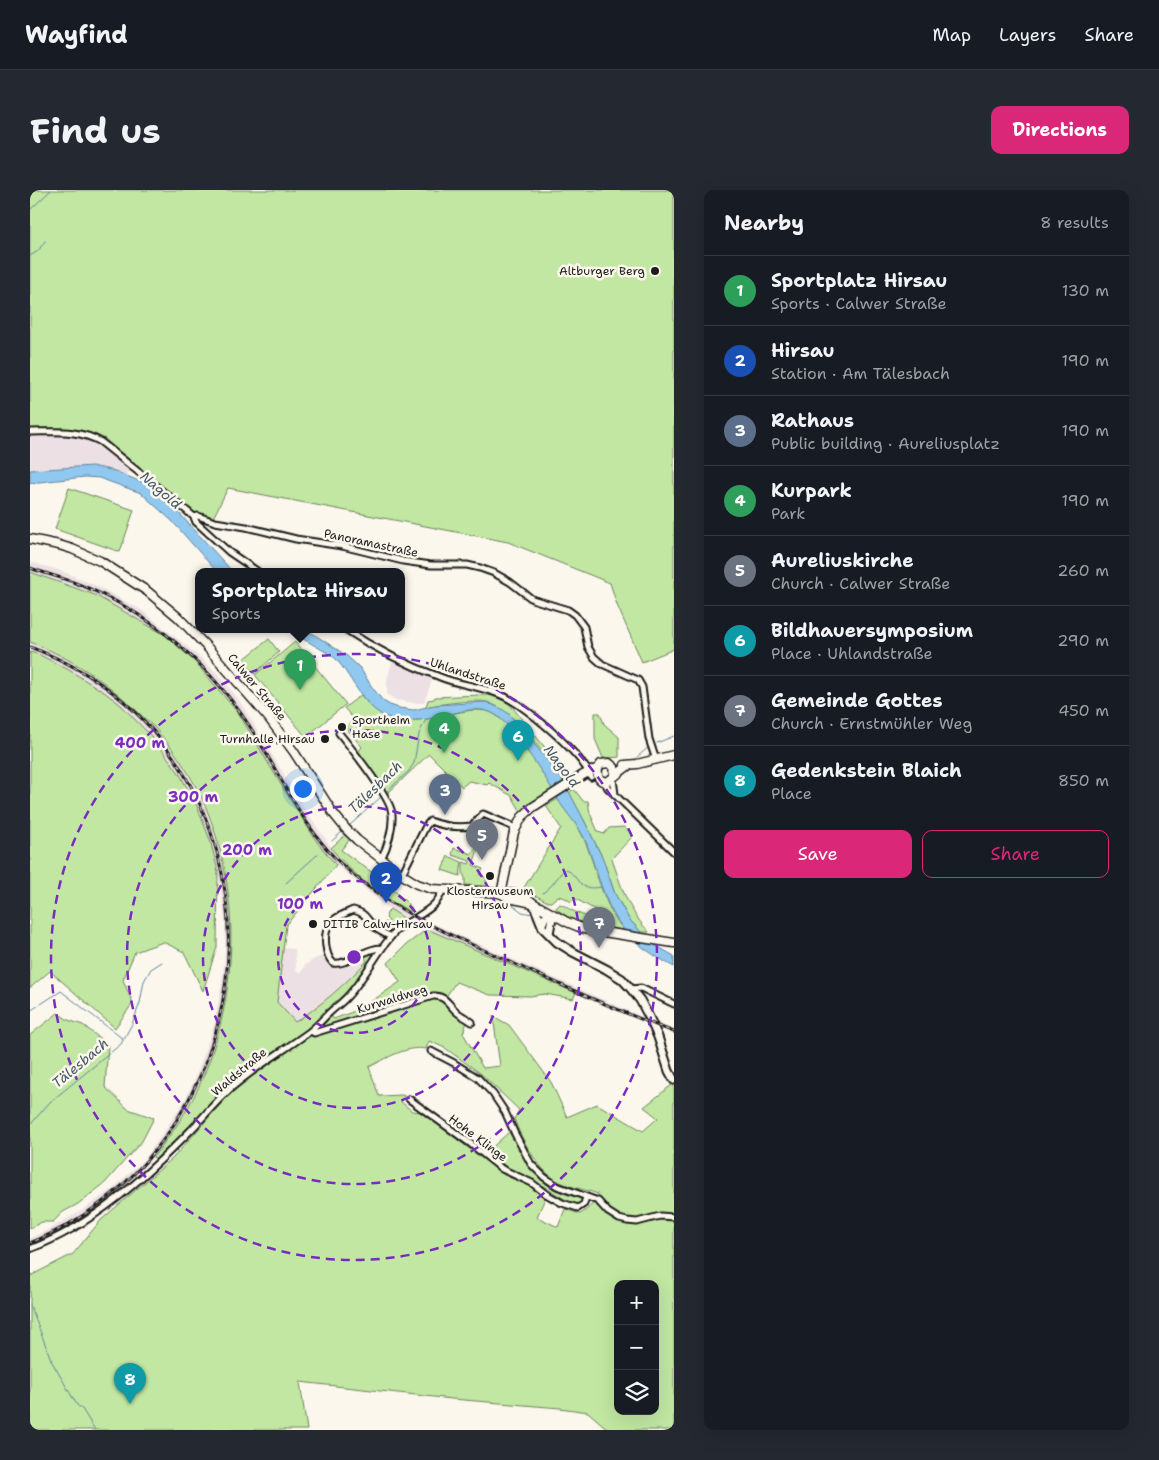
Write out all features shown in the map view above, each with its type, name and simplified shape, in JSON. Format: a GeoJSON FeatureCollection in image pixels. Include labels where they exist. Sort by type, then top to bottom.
{"type":"FeatureCollection","features":[{"type":"Feature","properties":{"kind":"main road","name":"Calwer Straße"},"geometry":{"type":"LineString","coordinates":[[30,539],[72,549],[100,562],[147,591],[178,617],[208,647],[268,717],[286,740],[342,824],[381,859],[410,880],[425,887],[442,891],[502,894]]}},
{"type":"Feature","properties":{"kind":"main road"},"geometry":{"type":"LineString","coordinates":[[596,777],[598,768],[604,763],[609,763],[613,766],[628,766],[674,756]]}},
{"type":"Feature","properties":{"kind":"main road"},"geometry":{"type":"LineString","coordinates":[[613,766],[615,770],[614,777]]}},
{"type":"Feature","properties":{"kind":"main road"},"geometry":{"type":"LineString","coordinates":[[502,894],[516,828],[525,813],[573,782],[596,777],[609,781],[628,766]]}},
{"type":"Feature","properties":{"kind":"main road"},"geometry":{"type":"LineString","coordinates":[[505,879],[513,889],[532,903],[584,929],[674,943]]}},
{"type":"Feature","properties":{"kind":"main road"},"geometry":{"type":"LineString","coordinates":[[502,894],[520,894]]}},
{"type":"Feature","properties":{"kind":"main road"},"geometry":{"type":"LineString","coordinates":[[502,894],[509,898],[532,903]]}},
{"type":"Feature","properties":{"kind":"main road"},"geometry":{"type":"LineString","coordinates":[[532,903],[543,928],[552,938],[562,946],[622,979],[640,1000],[652,1022],[674,1080]]}},
{"type":"Feature","properties":{"kind":"main road"},"geometry":{"type":"LineString","coordinates":[[542,924],[545,917],[550,913]]}},
{"type":"Feature","properties":{"kind":"main road"},"geometry":{"type":"LineString","coordinates":[[549,933],[552,918],[550,913]]}},
{"type":"Feature","properties":{"kind":"street"},"geometry":{"type":"LineString","coordinates":[[30,432],[69,432],[92,437],[101,442],[194,517],[196,522],[223,546],[253,568]]}},
{"type":"Feature","properties":{"kind":"street","name":"Panoramastraße"},"geometry":{"type":"LineString","coordinates":[[194,517],[198,516],[215,522],[296,539],[342,546],[403,561],[480,568],[502,577],[532,598],[568,610],[580,620],[590,652],[598,662],[638,680],[642,688],[649,739],[656,760]]}},
{"type":"Feature","properties":{"kind":"street","name":"Uhlandstraße"},"geometry":{"type":"LineString","coordinates":[[351,633],[406,664],[448,680],[502,695],[516,702],[556,736],[674,852]]}},
{"type":"Feature","properties":{"kind":"street"},"geometry":{"type":"LineString","coordinates":[[339,733],[381,791],[392,812],[392,825],[381,859]]}},
{"type":"Feature","properties":{"kind":"street"},"geometry":{"type":"LineString","coordinates":[[614,777],[615,795]]}},
{"type":"Feature","properties":{"kind":"street"},"geometry":{"type":"LineString","coordinates":[[404,870],[430,821],[442,826],[458,828],[472,826],[483,814],[516,828]]}},
{"type":"Feature","properties":{"kind":"street","name":"Waldstraße"},"geometry":{"type":"LineString","coordinates":[[30,1250],[68,1232],[105,1208],[130,1188],[192,1130],[228,1090],[274,1055],[310,1031],[344,999],[355,988],[375,959],[380,948],[397,930],[432,906],[441,896],[442,891]]}},
{"type":"Feature","properties":{"kind":"street"},"geometry":{"type":"LineString","coordinates":[[380,948],[374,948],[340,964],[333,963],[326,949],[329,926],[339,916],[353,910],[365,915],[376,929],[391,937]]}},
{"type":"Feature","properties":{"kind":"street"},"geometry":{"type":"LineString","coordinates":[[631,989],[641,988],[674,1004]]}},
{"type":"Feature","properties":{"kind":"street","name":"Kurwaldweg"},"geometry":{"type":"LineString","coordinates":[[310,1031],[314,1033],[439,995],[458,1013],[472,1022]]}},
{"type":"Feature","properties":{"kind":"street"},"geometry":{"type":"LineString","coordinates":[[431,1051],[478,1078],[493,1094],[505,1112],[514,1134],[531,1164],[544,1177],[557,1186],[598,1201],[608,1212],[619,1219],[637,1222],[652,1217],[674,1217]]}},
{"type":"Feature","properties":{"kind":"street","name":"Hohe Klinge"},"geometry":{"type":"LineString","coordinates":[[409,1099],[502,1169],[532,1183],[562,1203],[578,1208],[584,1204],[586,1197]]}},
{"type":"Feature","properties":{"kind":"shaded area"},"geometry":{"type":"Polygon","coordinates":[[[30,434],[71,434],[89,438],[130,469],[127,475],[92,466],[30,470],[30,434]]]}},
{"type":"Feature","properties":{"kind":"shaded area"},"geometry":{"type":"Polygon","coordinates":[[[30,562],[62,571],[99,587],[143,611],[200,657],[222,678],[241,703],[306,811],[342,862],[364,880],[410,912],[425,920],[642,1017],[641,1021],[427,929],[390,909],[336,865],[317,842],[283,788],[95,595],[30,572],[30,562]]]}},
{"type":"Feature","properties":{"kind":"shaded area"},"geometry":{"type":"Polygon","coordinates":[[[30,642],[71,660],[124,698],[159,733],[183,766],[203,802],[217,841],[228,890],[231,947],[224,1007],[212,1051],[203,1077],[173,1131],[148,1163],[120,1192],[84,1218],[44,1240],[30,1245],[30,1238],[81,1211],[115,1187],[146,1157],[186,1098],[195,1079],[214,1025],[222,983],[225,920],[218,871],[210,840],[197,806],[179,773],[154,739],[121,705],[69,670],[30,652],[30,642]]]}},
{"type":"Feature","properties":{"kind":"shaded area"},"geometry":{"type":"Polygon","coordinates":[[[392,662],[430,677],[432,680],[424,703],[395,700],[387,694],[387,680],[392,662]]]}},
{"type":"Feature","properties":{"kind":"shaded area"},"geometry":{"type":"Polygon","coordinates":[[[283,948],[295,949],[296,970],[301,973],[305,965],[316,958],[324,956],[331,964],[340,967],[363,955],[367,961],[314,1010],[295,1023],[277,1002],[283,948]]]}},
{"type":"Feature","properties":{"kind":"green space"},"geometry":{"type":"Polygon","coordinates":[[[30,190],[674,190],[674,649],[642,662],[617,605],[610,583],[508,542],[228,488],[212,520],[188,509],[105,439],[77,429],[30,429],[30,190]]]}},
{"type":"Feature","properties":{"kind":"green space"},"geometry":{"type":"Polygon","coordinates":[[[69,488],[134,510],[120,552],[55,529],[69,488]]]}},
{"type":"Feature","properties":{"kind":"green space"},"geometry":{"type":"Polygon","coordinates":[[[30,572],[95,595],[165,635],[196,663],[239,714],[317,842],[336,865],[286,925],[277,1002],[295,1022],[324,1001],[350,978],[367,961],[363,955],[373,952],[374,954],[359,978],[326,1012],[334,1019],[360,1009],[400,982],[388,963],[406,945],[427,929],[576,993],[573,999],[545,994],[530,996],[490,995],[456,982],[445,998],[459,1013],[469,1017],[463,1033],[483,1068],[500,1066],[493,1016],[509,1025],[551,1082],[567,1117],[597,1104],[643,1131],[658,1118],[644,1107],[674,1085],[674,1430],[611,1430],[588,1412],[300,1382],[307,1430],[30,1430],[30,1276],[73,1254],[101,1220],[173,1158],[234,1089],[230,1081],[166,1151],[156,1160],[153,1157],[181,1119],[198,1088],[215,1044],[224,1010],[231,940],[225,870],[216,836],[200,794],[166,741],[149,722],[101,681],[74,663],[30,642],[30,572]],[[429,1041],[426,1049],[419,1048],[404,1051],[369,1067],[379,1096],[403,1095],[400,1101],[412,1111],[421,1112],[504,1175],[530,1186],[545,1198],[537,1217],[558,1227],[565,1209],[580,1214],[589,1208],[598,1194],[571,1186],[549,1175],[536,1161],[521,1136],[514,1119],[519,1110],[480,1073],[445,1048],[429,1041]]]}},
{"type":"Feature","properties":{"kind":"green space"},"geometry":{"type":"Polygon","coordinates":[[[269,639],[279,652],[254,674],[243,660],[269,639]]]}},
{"type":"Feature","properties":{"kind":"green space"},"geometry":{"type":"Polygon","coordinates":[[[295,642],[346,704],[306,737],[255,675],[295,642]]]}},
{"type":"Feature","properties":{"kind":"green space"},"geometry":{"type":"Polygon","coordinates":[[[30,652],[69,670],[104,692],[121,705],[154,739],[179,773],[197,806],[210,840],[218,871],[217,947],[203,991],[184,952],[163,942],[135,952],[123,980],[133,1003],[115,1028],[50,971],[30,988],[30,652]]]}},
{"type":"Feature","properties":{"kind":"green space"},"geometry":{"type":"Polygon","coordinates":[[[361,695],[370,706],[380,713],[402,720],[426,719],[471,710],[490,712],[498,717],[516,735],[534,758],[553,789],[521,812],[512,796],[489,783],[487,785],[469,781],[462,787],[429,754],[387,794],[358,752],[362,747],[346,728],[353,718],[344,708],[361,695]]]}},
{"type":"Feature","properties":{"kind":"green space"},"geometry":{"type":"Polygon","coordinates":[[[490,695],[508,702],[570,778],[564,781],[530,736],[498,707],[487,702],[474,701],[426,707],[428,700],[435,697],[490,695]]]}},
{"type":"Feature","properties":{"kind":"green space"},"geometry":{"type":"Polygon","coordinates":[[[595,713],[600,713],[604,724],[619,737],[619,757],[603,758],[595,739],[595,713]]]}},
{"type":"Feature","properties":{"kind":"green space"},"geometry":{"type":"Polygon","coordinates":[[[574,789],[583,801],[588,801],[590,813],[598,832],[604,834],[609,828],[624,827],[633,836],[612,858],[622,888],[631,907],[649,932],[641,932],[629,919],[615,894],[603,859],[569,793],[574,789]]]}},
{"type":"Feature","properties":{"kind":"green space"},"geometry":{"type":"Polygon","coordinates":[[[558,799],[582,835],[606,900],[624,930],[579,922],[556,908],[560,904],[580,914],[596,919],[599,912],[574,898],[571,902],[558,896],[551,902],[548,902],[523,889],[561,828],[546,806],[558,799]]]}},
{"type":"Feature","properties":{"kind":"green space"},"geometry":{"type":"Polygon","coordinates":[[[345,835],[350,839],[341,850],[388,884],[412,908],[410,912],[373,889],[351,870],[331,848],[345,835]]]}},
{"type":"Feature","properties":{"kind":"green space"},"geometry":{"type":"Polygon","coordinates":[[[454,848],[472,854],[475,848],[478,849],[473,865],[483,869],[480,875],[487,878],[488,886],[465,885],[463,862],[469,864],[470,861],[452,855],[454,848]]]}},
{"type":"Feature","properties":{"kind":"green space"},"geometry":{"type":"Polygon","coordinates":[[[448,856],[462,862],[460,876],[442,870],[448,856]]]}},
{"type":"Feature","properties":{"kind":"green space"},"geometry":{"type":"Polygon","coordinates":[[[390,909],[407,920],[392,928],[376,925],[377,922],[382,925],[389,921],[386,915],[390,909]]]}},
{"type":"Feature","properties":{"kind":"green space"},"geometry":{"type":"Polygon","coordinates":[[[58,1013],[68,1020],[83,1025],[108,1045],[105,1087],[128,1109],[154,1118],[142,1141],[105,1183],[78,1204],[63,1212],[53,1222],[42,1222],[30,1228],[30,1035],[58,1013]]]}},
{"type":"Feature","properties":{"kind":"green space"},"geometry":{"type":"Polygon","coordinates":[[[509,1132],[527,1163],[539,1177],[555,1190],[581,1198],[582,1202],[580,1205],[568,1201],[507,1167],[487,1152],[509,1132]]]}},
{"type":"Feature","properties":{"kind":"water"},"geometry":{"type":"Polygon","coordinates":[[[92,466],[115,471],[146,484],[180,514],[229,568],[213,568],[172,521],[141,493],[99,478],[85,477],[30,483],[30,470],[92,466]]]}},
{"type":"Feature","properties":{"kind":"water"},"geometry":{"type":"Polygon","coordinates":[[[293,633],[312,633],[347,656],[360,668],[383,701],[390,705],[414,710],[435,705],[486,702],[509,714],[564,782],[603,859],[615,894],[629,919],[650,942],[674,956],[674,967],[638,944],[621,926],[609,906],[583,836],[532,757],[500,718],[483,710],[465,711],[421,720],[398,720],[387,717],[369,704],[342,666],[327,653],[293,633]]]}},
{"type":"Feature","properties":{"kind":"waterway"},"geometry":{"type":"LineString","coordinates":[[30,210],[51,190]]}},
{"type":"Feature","properties":{"kind":"waterway"},"geometry":{"type":"LineString","coordinates":[[30,256],[38,251],[45,241]]}},
{"type":"Feature","properties":{"kind":"waterway","name":"Tälesbach"},"geometry":{"type":"LineString","coordinates":[[385,793],[409,771],[414,763],[419,734],[426,719]]}},
{"type":"Feature","properties":{"kind":"waterway"},"geometry":{"type":"LineString","coordinates":[[657,743],[674,736]]}},
{"type":"Feature","properties":{"kind":"waterway"},"geometry":{"type":"LineString","coordinates":[[637,757],[649,747]]}},
{"type":"Feature","properties":{"kind":"waterway","name":"Tälesbach"},"geometry":{"type":"LineString","coordinates":[[348,827],[382,796]]}},
{"type":"Feature","properties":{"kind":"waterway","name":"Tälesbach"},"geometry":{"type":"LineString","coordinates":[[332,841],[343,831]]}},
{"type":"Feature","properties":{"kind":"waterway","name":"Tälesbach"},"geometry":{"type":"LineString","coordinates":[[286,883],[318,854]]}},
{"type":"Feature","properties":{"kind":"waterway"},"geometry":{"type":"LineString","coordinates":[[562,872],[566,869],[583,886],[602,887]]}},
{"type":"Feature","properties":{"kind":"waterway"},"geometry":{"type":"LineString","coordinates":[[543,893],[561,873]]}},
{"type":"Feature","properties":{"kind":"waterway"},"geometry":{"type":"LineString","coordinates":[[512,904],[522,912],[532,914]]}},
{"type":"Feature","properties":{"kind":"waterway","name":"Tälesbach"},"geometry":{"type":"LineString","coordinates":[[30,1125],[50,1102],[121,1044],[132,1024],[140,1003],[144,981],[151,969],[162,962]]}},
{"type":"Feature","properties":{"kind":"waterway","name":"Tälesbach"},"geometry":{"type":"LineString","coordinates":[[30,1011],[61,991],[123,1039]]}},
{"type":"Feature","properties":{"kind":"waterway"},"geometry":{"type":"LineString","coordinates":[[30,1305],[52,1362],[77,1405],[82,1409],[95,1430]]}},
{"type":"Feature","properties":{"kind":"railway"},"geometry":{"type":"LineString","coordinates":[[30,568],[102,594],[129,609],[154,626],[201,666],[222,688],[240,712],[303,817],[324,846],[356,877],[377,893],[420,920],[466,942],[594,1000],[674,1032]]}},
{"type":"Feature","properties":{"kind":"railway"},"geometry":{"type":"LineString","coordinates":[[30,647],[118,697],[180,767],[217,851],[228,942],[215,1034],[178,1119],[116,1191],[30,1243]]}},
{"type":"Feature","properties":{"kind":"place","name":"Altburger Berg"},"geometry":{"type":"Point","coordinates":[655,271]}},
{"type":"Feature","properties":{"kind":"place","name":"Sportplatz Hirsau"},"geometry":{"type":"Point","coordinates":[300,690]}},
{"type":"Feature","properties":{"kind":"place","name":"Sportheim Hase"},"geometry":{"type":"Point","coordinates":[342,727]}},
{"type":"Feature","properties":{"kind":"place","name":"Turnhalle Hirsau"},"geometry":{"type":"Point","coordinates":[325,739]}},
{"type":"Feature","properties":{"kind":"place","name":"Kurpark"},"geometry":{"type":"Point","coordinates":[444,753]}},
{"type":"Feature","properties":{"kind":"place","name":"Bildhauersymposium"},"geometry":{"type":"Point","coordinates":[518,761]}},
{"type":"Feature","properties":{"kind":"place","name":"Rathaus"},"geometry":{"type":"Point","coordinates":[445,815]}},
{"type":"Feature","properties":{"kind":"place","name":"Aureliuskirche"},"geometry":{"type":"Point","coordinates":[482,860]}},
{"type":"Feature","properties":{"kind":"place","name":"Klostermuseum Hirsau"},"geometry":{"type":"Point","coordinates":[490,876]}},
{"type":"Feature","properties":{"kind":"place","name":"Hirsau"},"geometry":{"type":"Point","coordinates":[386,903]}},
{"type":"Feature","properties":{"kind":"place","name":"DITIB Calw-Hirsau"},"geometry":{"type":"Point","coordinates":[313,924]}},
{"type":"Feature","properties":{"kind":"place","name":"Gemeinde Gottes"},"geometry":{"type":"Point","coordinates":[599,948]}},
{"type":"Feature","properties":{"kind":"place","name":"Gedenkstein Blaich"},"geometry":{"type":"Point","coordinates":[130,1404]}},
{"type":"Feature","properties":{"kind":"water label","name":"Nagold"},"geometry":{"type":"Point","coordinates":[161,490]}},
{"type":"Feature","properties":{"kind":"water label","name":"Nagold"},"geometry":{"type":"Point","coordinates":[562,766]}}]}
